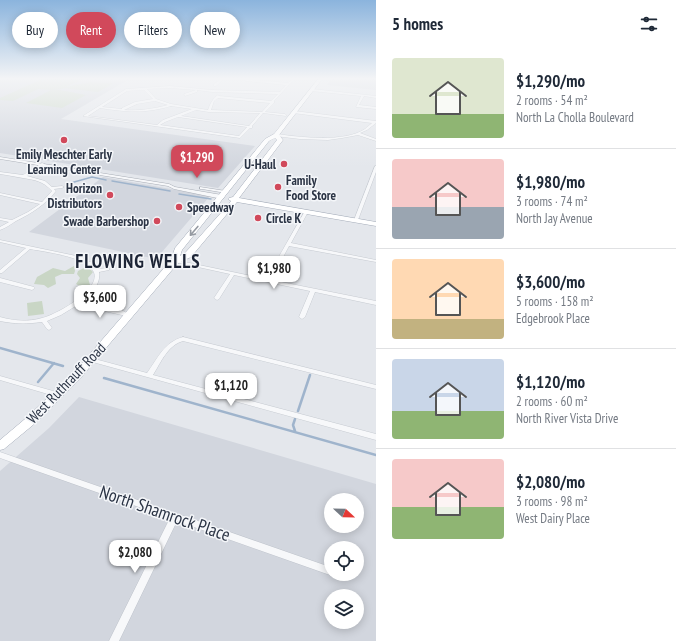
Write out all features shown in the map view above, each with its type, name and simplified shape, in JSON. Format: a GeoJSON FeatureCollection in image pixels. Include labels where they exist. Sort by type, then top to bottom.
{"type":"FeatureCollection","features":[{"type":"Feature","properties":{"kind":"main road","name":"West Ruthrauff Road"},"geometry":{"type":"LineString","coordinates":[[175,261],[178,250],[267,140],[276,135],[298,108]]}},
{"type":"Feature","properties":{"kind":"main road","name":"West Ruthrauff Road"},"geometry":{"type":"LineString","coordinates":[[0,446],[30,422],[58,395],[91,360],[175,261],[188,255],[238,197],[280,140],[276,135]]}},
{"type":"Feature","properties":{"kind":"main road"},"geometry":{"type":"LineString","coordinates":[[224,194],[306,212],[376,218]]}},
{"type":"Feature","properties":{"kind":"main road"},"geometry":{"type":"LineString","coordinates":[[238,197],[357,217],[376,224]]}},
{"type":"Feature","properties":{"kind":"street"},"geometry":{"type":"LineString","coordinates":[[97,108],[84,116],[240,137],[269,108]]}},
{"type":"Feature","properties":{"kind":"street"},"geometry":{"type":"LineString","coordinates":[[106,108],[142,112],[162,108]]}},
{"type":"Feature","properties":{"kind":"street"},"geometry":{"type":"LineString","coordinates":[[121,110],[125,108]]}},
{"type":"Feature","properties":{"kind":"street"},"geometry":{"type":"LineString","coordinates":[[157,126],[164,121],[195,108],[210,111],[285,115],[293,114],[375,122]]}},
{"type":"Feature","properties":{"kind":"street"},"geometry":{"type":"LineString","coordinates":[[220,123],[228,111]]}},
{"type":"Feature","properties":{"kind":"street"},"geometry":{"type":"LineString","coordinates":[[178,116],[251,127]]}},
{"type":"Feature","properties":{"kind":"street"},"geometry":{"type":"LineString","coordinates":[[276,135],[306,138],[335,138],[359,134],[375,122]]}},
{"type":"Feature","properties":{"kind":"street"},"geometry":{"type":"LineString","coordinates":[[359,134],[376,140]]}},
{"type":"Feature","properties":{"kind":"street"},"geometry":{"type":"LineString","coordinates":[[0,158],[169,185],[174,188],[224,194]]}},
{"type":"Feature","properties":{"kind":"street"},"geometry":{"type":"LineString","coordinates":[[23,177],[43,164]]}},
{"type":"Feature","properties":{"kind":"street"},"geometry":{"type":"LineString","coordinates":[[357,217],[376,167]]}},
{"type":"Feature","properties":{"kind":"street"},"geometry":{"type":"LineString","coordinates":[[0,174],[41,181],[53,189],[62,187]]}},
{"type":"Feature","properties":{"kind":"street"},"geometry":{"type":"LineString","coordinates":[[0,229],[11,221],[28,214],[50,198],[53,189]]}},
{"type":"Feature","properties":{"kind":"street"},"geometry":{"type":"LineString","coordinates":[[0,194],[43,203]]}},
{"type":"Feature","properties":{"kind":"street"},"geometry":{"type":"LineString","coordinates":[[268,280],[306,212]]}},
{"type":"Feature","properties":{"kind":"street"},"geometry":{"type":"LineString","coordinates":[[0,219],[11,221]]}},
{"type":"Feature","properties":{"kind":"street"},"geometry":{"type":"LineString","coordinates":[[0,241],[79,258],[90,264],[98,275],[95,284],[79,302],[60,314],[44,320],[27,322],[0,319]]}},
{"type":"Feature","properties":{"kind":"street"},"geometry":{"type":"LineString","coordinates":[[288,244],[376,261]]}},
{"type":"Feature","properties":{"kind":"street"},"geometry":{"type":"LineString","coordinates":[[0,272],[30,247]]}},
{"type":"Feature","properties":{"kind":"street"},"geometry":{"type":"LineString","coordinates":[[175,261],[376,303]]}},
{"type":"Feature","properties":{"kind":"street"},"geometry":{"type":"LineString","coordinates":[[96,271],[107,269]]}},
{"type":"Feature","properties":{"kind":"street"},"geometry":{"type":"LineString","coordinates":[[217,298],[233,273]]}},
{"type":"Feature","properties":{"kind":"street"},"geometry":{"type":"LineString","coordinates":[[0,280],[32,288]]}},
{"type":"Feature","properties":{"kind":"street"},"geometry":{"type":"LineString","coordinates":[[302,316],[313,290]]}},
{"type":"Feature","properties":{"kind":"street"},"geometry":{"type":"LineString","coordinates":[[79,302],[84,305],[128,316]]}},
{"type":"Feature","properties":{"kind":"street"},"geometry":{"type":"LineString","coordinates":[[44,320],[50,328]]}},
{"type":"Feature","properties":{"kind":"street"},"geometry":{"type":"LineString","coordinates":[[149,375],[171,344],[179,338],[376,387]]}},
{"type":"Feature","properties":{"kind":"street"},"geometry":{"type":"LineString","coordinates":[[91,360],[376,437]]}},
{"type":"Feature","properties":{"kind":"street"},"geometry":{"type":"LineString","coordinates":[[1,379],[58,395]]}},
{"type":"Feature","properties":{"kind":"street","name":"North Shamrock Place"},"geometry":{"type":"LineString","coordinates":[[0,454],[324,569]]}},
{"type":"Feature","properties":{"kind":"street"},"geometry":{"type":"LineString","coordinates":[[116,640],[175,516]]}},
{"type":"Feature","properties":{"kind":"shaded area"},"geometry":{"type":"Polygon","coordinates":[[[0,108],[80,108],[61,119],[255,146],[218,188],[0,153],[0,108]]]}},
{"type":"Feature","properties":{"kind":"shaded area"},"geometry":{"type":"Polygon","coordinates":[[[103,177],[210,196],[156,259],[29,232],[103,177]]]}},
{"type":"Feature","properties":{"kind":"shaded area"},"geometry":{"type":"Polygon","coordinates":[[[79,397],[376,484],[376,641],[0,641],[0,471],[49,428],[79,397]]]}},
{"type":"Feature","properties":{"kind":"green space"},"geometry":{"type":"Polygon","coordinates":[[[74,266],[74,274],[62,274],[55,277],[56,284],[48,288],[44,285],[34,284],[37,277],[53,268],[65,271],[74,266]]]}},
{"type":"Feature","properties":{"kind":"green space"},"geometry":{"type":"Polygon","coordinates":[[[84,268],[89,268],[93,272],[88,278],[90,285],[82,287],[76,284],[80,278],[77,274],[78,271],[84,268]]]}},
{"type":"Feature","properties":{"kind":"green space"},"geometry":{"type":"Polygon","coordinates":[[[42,301],[44,314],[28,316],[27,303],[42,301]]]}},
{"type":"Feature","properties":{"kind":"waterway"},"geometry":{"type":"LineString","coordinates":[[67,184],[92,177],[106,180]]}},
{"type":"Feature","properties":{"kind":"waterway"},"geometry":{"type":"LineString","coordinates":[[112,181],[170,191]]}},
{"type":"Feature","properties":{"kind":"waterway"},"geometry":{"type":"LineString","coordinates":[[179,194],[211,199]]}},
{"type":"Feature","properties":{"kind":"waterway"},"geometry":{"type":"LineString","coordinates":[[0,348],[54,363]]}},
{"type":"Feature","properties":{"kind":"waterway"},"geometry":{"type":"LineString","coordinates":[[38,382],[54,363]]}},
{"type":"Feature","properties":{"kind":"waterway"},"geometry":{"type":"LineString","coordinates":[[54,363],[63,366]]}},
{"type":"Feature","properties":{"kind":"waterway"},"geometry":{"type":"LineString","coordinates":[[298,411],[310,375]]}},
{"type":"Feature","properties":{"kind":"waterway"},"geometry":{"type":"LineString","coordinates":[[104,378],[376,455]]}},
{"type":"Feature","properties":{"kind":"waterway"},"geometry":{"type":"LineString","coordinates":[[295,419],[293,425],[295,431]]}},
{"type":"Feature","properties":{"kind":"place","name":"Emily Meschter Early Learning Center"},"geometry":{"type":"Point","coordinates":[64,140]}},
{"type":"Feature","properties":{"kind":"place","name":"U-Haul"},"geometry":{"type":"Point","coordinates":[284,164]}},
{"type":"Feature","properties":{"kind":"place","name":"Family Food Store"},"geometry":{"type":"Point","coordinates":[278,187]}},
{"type":"Feature","properties":{"kind":"place","name":"Horizon Distributors"},"geometry":{"type":"Point","coordinates":[110,195]}},
{"type":"Feature","properties":{"kind":"place","name":"Speedway"},"geometry":{"type":"Point","coordinates":[179,207]}},
{"type":"Feature","properties":{"kind":"place","name":"Circle K"},"geometry":{"type":"Point","coordinates":[258,218]}},
{"type":"Feature","properties":{"kind":"place","name":"Swade Barbershop"},"geometry":{"type":"Point","coordinates":[157,221]}},
{"type":"Feature","properties":{"kind":"district","name":"FLOWING WELLS"},"geometry":{"type":"Point","coordinates":[138,261]}}]}
